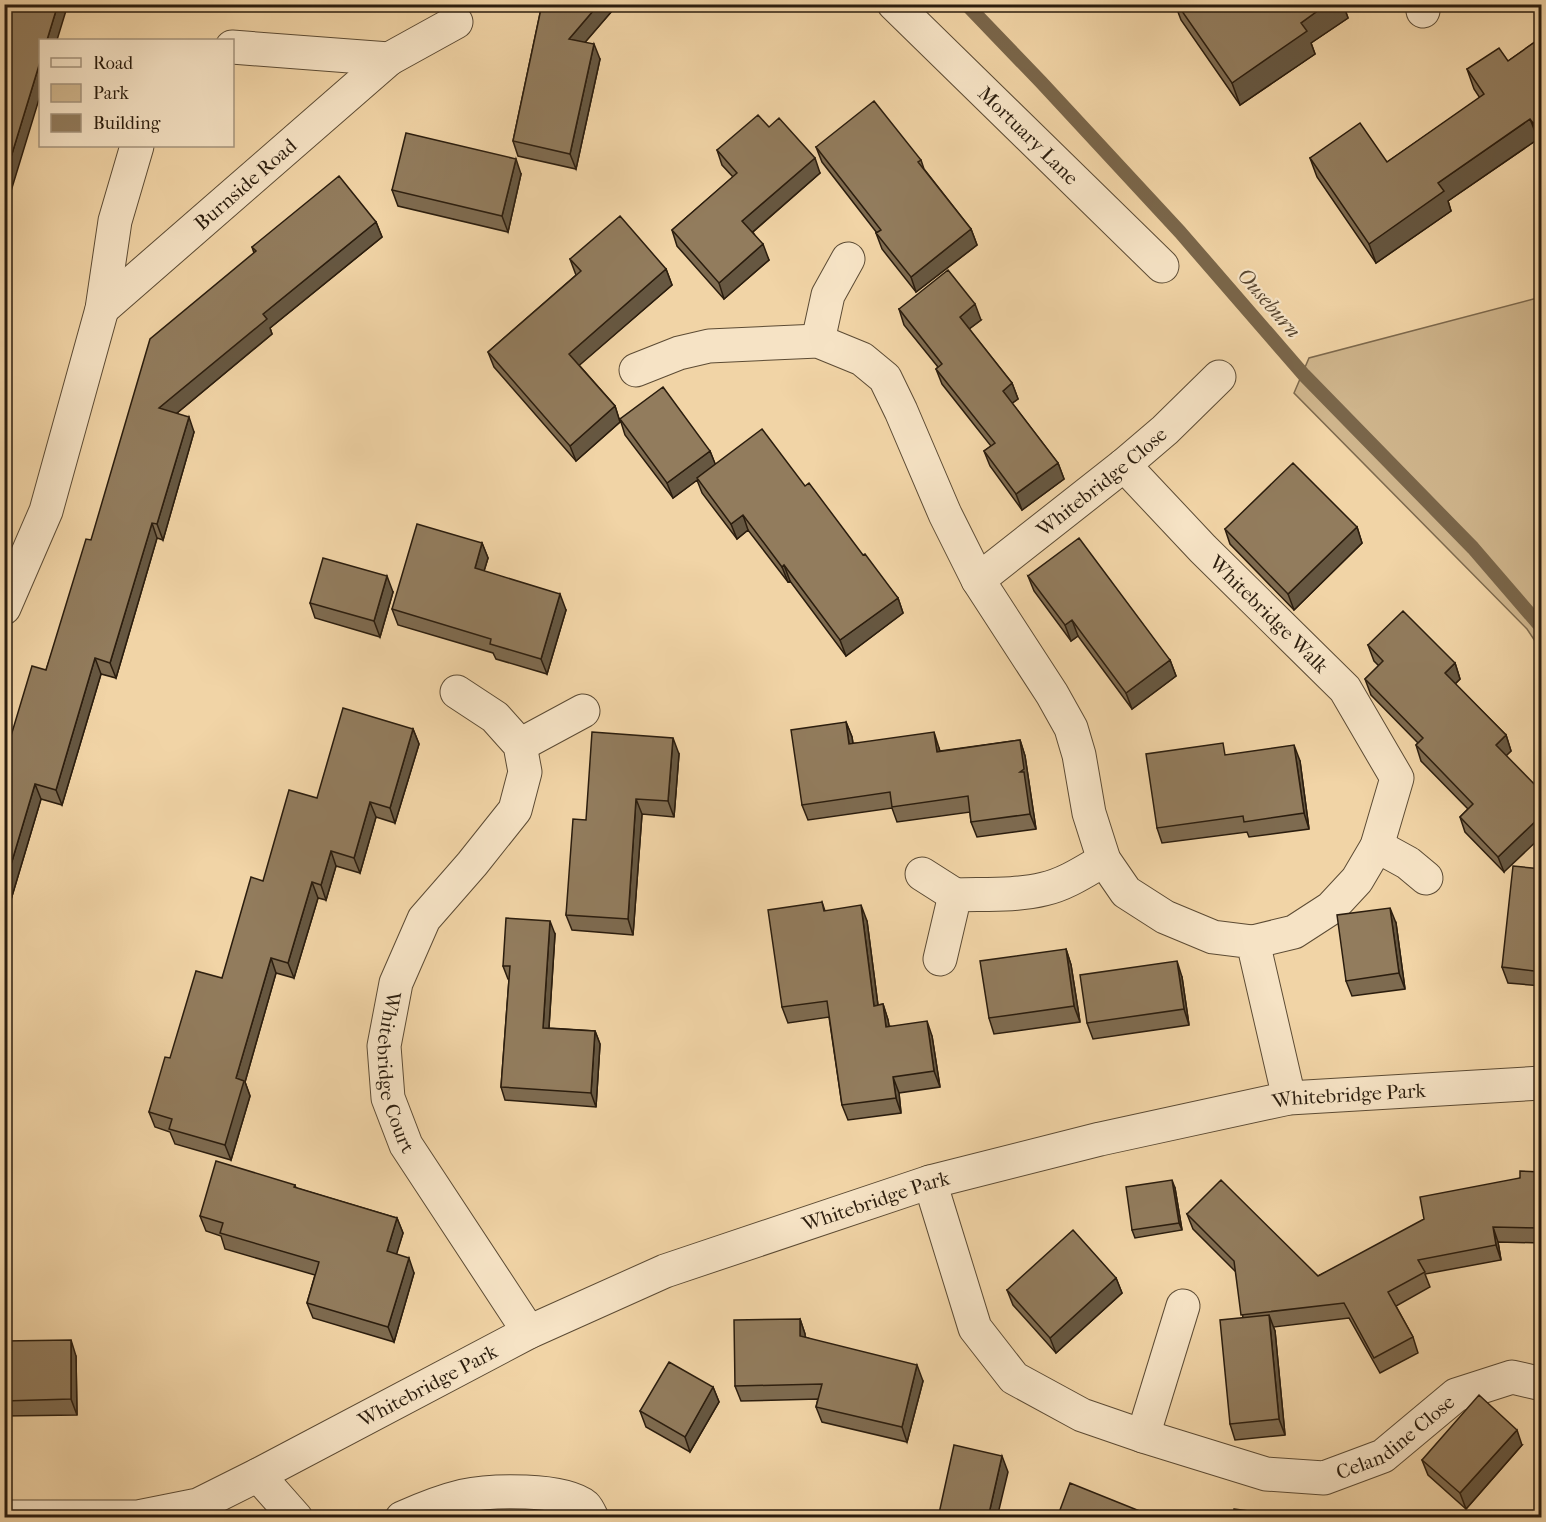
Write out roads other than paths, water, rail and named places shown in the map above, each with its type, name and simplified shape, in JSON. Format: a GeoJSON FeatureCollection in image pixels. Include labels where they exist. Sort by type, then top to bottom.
{"type":"FeatureCollection","features":[{"type":"Feature","properties":{"kind":"street","name":"Mortuary Lane"},"geometry":{"type":"LineString","coordinates":[[894,4],[1162,266]]}},
{"type":"Feature","properties":{"kind":"street","name":"Burnside Road"},"geometry":{"type":"LineString","coordinates":[[102,309],[390,59],[456,22]]}},
{"type":"Feature","properties":{"kind":"street"},"geometry":{"type":"LineString","coordinates":[[234,47],[390,59]]}},
{"type":"Feature","properties":{"kind":"street"},"geometry":{"type":"LineString","coordinates":[[4,608],[46,511],[102,309],[115,221],[137,147]]}},
{"type":"Feature","properties":{"kind":"street"},"geometry":{"type":"LineString","coordinates":[[818,341],[828,295],[848,259]]}},
{"type":"Feature","properties":{"kind":"street"},"geometry":{"type":"LineString","coordinates":[[636,370],[679,353],[709,346],[818,341],[862,359],[885,378],[945,514],[978,580],[1052,694],[1071,728],[1079,755],[1089,813],[1104,860],[1126,892],[1165,917],[1213,937],[1252,942],[1294,932],[1331,908],[1357,880],[1377,846],[1408,863],[1426,878]]}},
{"type":"Feature","properties":{"kind":"street","name":"Whitebridge Close"},"geometry":{"type":"LineString","coordinates":[[978,580],[1124,465],[1165,430],[1219,377]]}},
{"type":"Feature","properties":{"kind":"street","name":"Whitebridge Walk"},"geometry":{"type":"LineString","coordinates":[[1124,465],[1203,549],[1345,689],[1398,778],[1377,846]]}},
{"type":"Feature","properties":{"kind":"street"},"geometry":{"type":"LineString","coordinates":[[457,692],[495,717],[520,745],[584,711]]}},
{"type":"Feature","properties":{"kind":"street","name":"Whitebridge Court"},"geometry":{"type":"LineString","coordinates":[[520,745],[525,772],[515,810],[424,919],[396,982],[384,1046],[388,1098],[406,1145],[529,1332]]}},
{"type":"Feature","properties":{"kind":"street"},"geometry":{"type":"LineString","coordinates":[[921,874],[955,895],[1024,893],[1047,889],[1069,880],[1104,860]]}},
{"type":"Feature","properties":{"kind":"street"},"geometry":{"type":"LineString","coordinates":[[940,959],[955,895]]}},
{"type":"Feature","properties":{"kind":"street"},"geometry":{"type":"LineString","coordinates":[[1252,942],[1289,1098]]}},
{"type":"Feature","properties":{"kind":"street","name":"Whitebridge Park"},"geometry":{"type":"LineString","coordinates":[[4,1517],[138,1517],[198,1505],[529,1332],[665,1271],[930,1182],[1100,1139],[1289,1098],[1542,1083]]}},
{"type":"Feature","properties":{"kind":"street","name":"Celandine Close"},"geometry":{"type":"LineString","coordinates":[[930,1182],[975,1328],[1014,1378],[1082,1415],[1143,1436],[1266,1474],[1324,1478],[1383,1456],[1456,1395],[1512,1377],[1542,1384]]}},
{"type":"Feature","properties":{"kind":"street"},"geometry":{"type":"LineString","coordinates":[[1143,1436],[1183,1306]]}},
{"type":"Feature","properties":{"kind":"street"},"geometry":{"type":"LineString","coordinates":[[258,1475],[296,1518]]}},
{"type":"Feature","properties":{"kind":"street"},"geometry":{"type":"LineString","coordinates":[[402,1518],[438,1503],[466,1495],[511,1491],[572,1499],[586,1507],[592,1518]]}},
{"type":"Feature","properties":{"kind":"waterway","name":"Ouseburn"},"geometry":{"type":"LineString","coordinates":[[966,4],[1180,232],[1304,375],[1473,548],[1542,628]]}}]}
